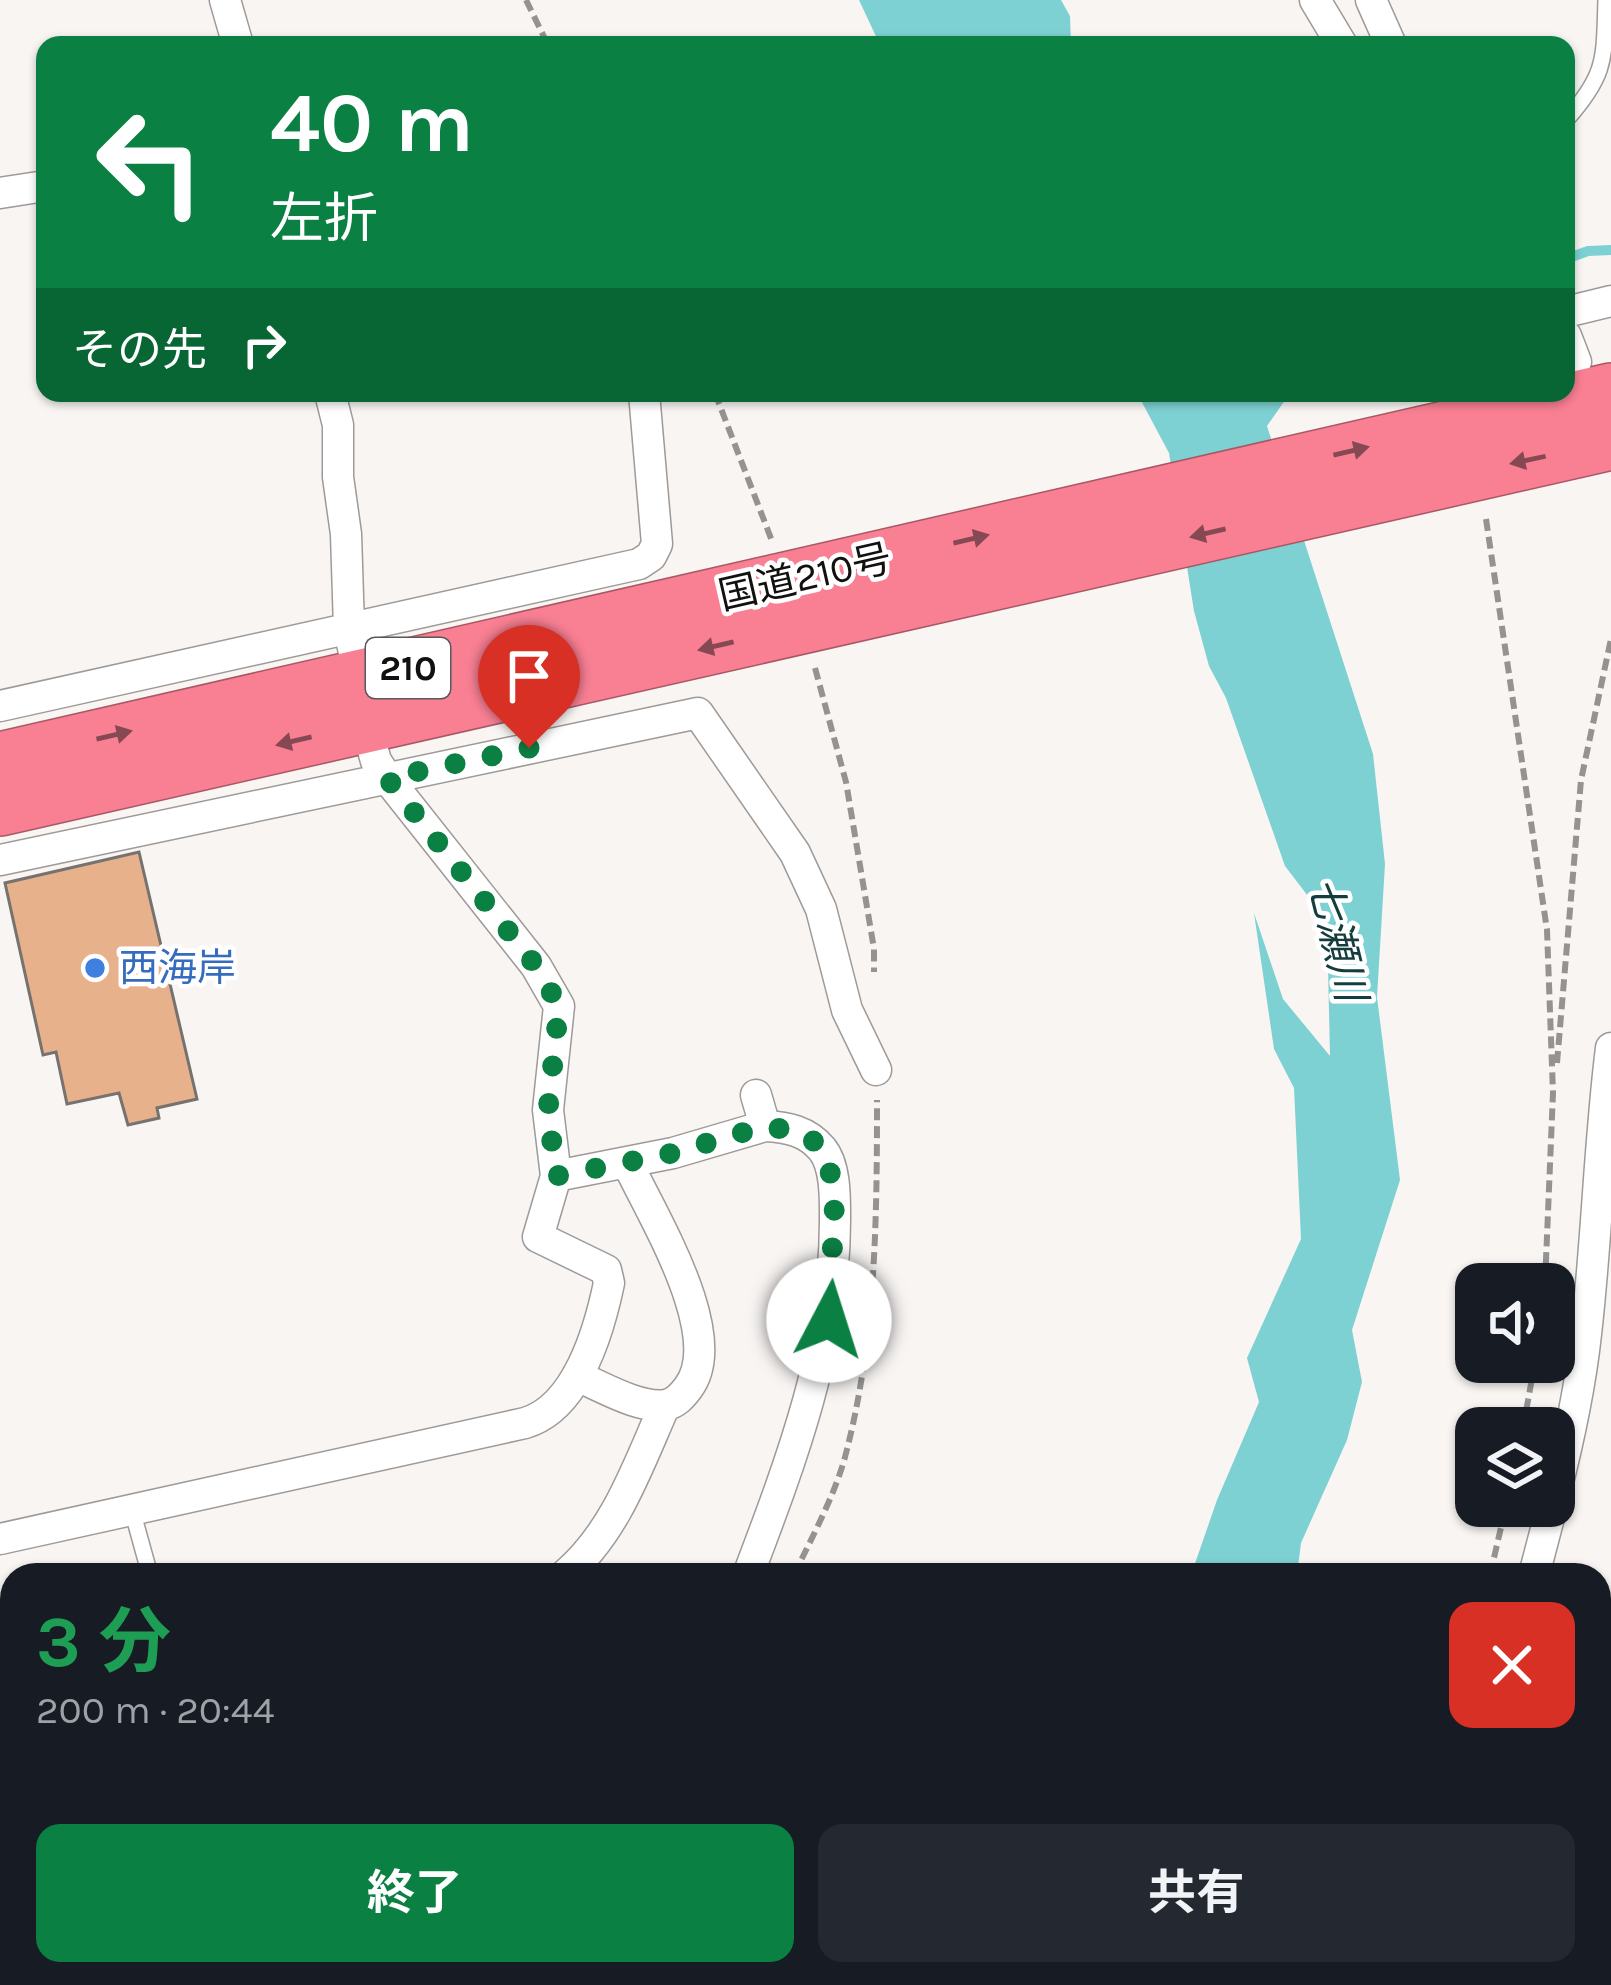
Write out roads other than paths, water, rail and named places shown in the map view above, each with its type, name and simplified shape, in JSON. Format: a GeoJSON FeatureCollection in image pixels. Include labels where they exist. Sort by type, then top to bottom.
{"type":"FeatureCollection","features":[{"type":"Feature","properties":{"kind":"highway","name":"国道210号"},"geometry":{"type":"LineString","coordinates":[[1454,470],[1537,402]]}},
{"type":"Feature","properties":{"kind":"highway","name":"国道210号"},"geometry":{"type":"LineString","coordinates":[[0,761],[358,677],[808,601],[1611,441]]}},
{"type":"Feature","properties":{"kind":"highway","name":"国道210号"},"geometry":{"type":"LineString","coordinates":[[0,807],[358,677]]}},
{"type":"Feature","properties":{"kind":"street"},"geometry":{"type":"LineString","coordinates":[[225,0],[235,36]]}},
{"type":"Feature","properties":{"kind":"street"},"geometry":{"type":"LineString","coordinates":[[1315,0],[1337,36]]}},
{"type":"Feature","properties":{"kind":"street"},"geometry":{"type":"LineString","coordinates":[[1371,0],[1387,36]]}},
{"type":"Feature","properties":{"kind":"street"},"geometry":{"type":"LineString","coordinates":[[0,193],[36,187]]}},
{"type":"Feature","properties":{"kind":"street"},"geometry":{"type":"LineString","coordinates":[[1575,310],[1611,301]]}},
{"type":"Feature","properties":{"kind":"street"},"geometry":{"type":"LineString","coordinates":[[0,1539],[525,1424],[553,1410],[577,1376],[609,1283],[606,1270],[596,1262],[538,1237],[556,1176],[548,1110],[559,1006],[536,966],[376,761],[358,677],[332,402]]}},
{"type":"Feature","properties":{"kind":"street"},"geometry":{"type":"LineString","coordinates":[[0,706],[358,677],[639,564],[657,544],[645,402]]}},
{"type":"Feature","properties":{"kind":"street"},"geometry":{"type":"LineString","coordinates":[[0,860],[698,713],[801,865],[827,928],[848,1010],[877,1070]]}},
{"type":"Feature","properties":{"kind":"street"},"geometry":{"type":"LineString","coordinates":[[1575,1409],[1586,1338],[1594,1197],[1611,1048]]}},
{"type":"Feature","properties":{"kind":"street"},"geometry":{"type":"LineString","coordinates":[[756,1095],[765,1126]]}},
{"type":"Feature","properties":{"kind":"street"},"geometry":{"type":"LineString","coordinates":[[556,1176],[765,1126],[804,1133],[825,1151],[835,1193],[829,1320],[809,1402],[752,1563]]}},
{"type":"Feature","properties":{"kind":"street"},"geometry":{"type":"LineString","coordinates":[[577,1376],[665,1405],[677,1400],[692,1383],[700,1361],[701,1340],[687,1293],[627,1162]]}},
{"type":"Feature","properties":{"kind":"street"},"geometry":{"type":"LineString","coordinates":[[577,1563],[611,1521],[665,1405]]}},
{"type":"Feature","properties":{"kind":"street"},"geometry":{"type":"LineString","coordinates":[[1537,1563],[1546,1527]]}},
{"type":"Feature","properties":{"kind":"lane"},"geometry":{"type":"LineString","coordinates":[[1575,109],[1599,78],[1606,0]]}},
{"type":"Feature","properties":{"kind":"lane"},"geometry":{"type":"LineString","coordinates":[[132,1510],[146,1563]]}},
{"type":"Feature","properties":{"kind":"water"},"geometry":{"type":"Polygon","coordinates":[[[859,0],[1061,0],[1070,16],[1071,36],[876,36],[859,0]]]}},
{"type":"Feature","properties":{"kind":"water","name":"七瀬川"},"geometry":{"type":"Polygon","coordinates":[[[1142,402],[1284,402],[1267,426],[1373,754],[1385,864],[1377,997],[1400,1180],[1352,1330],[1362,1382],[1347,1440],[1301,1543],[1298,1563],[1195,1563],[1259,1402],[1247,1358],[1301,1239],[1294,1088],[1274,1049],[1254,913],[1283,999],[1330,1056],[1327,921],[1285,866],[1226,698],[1209,666],[1194,611],[1169,453],[1142,402]]]}},
{"type":"Feature","properties":{"kind":"waterway"},"geometry":{"type":"LineString","coordinates":[[1575,256],[1611,250]]}},
{"type":"Feature","properties":{"kind":"place","name":"西海岸"},"geometry":{"type":"Point","coordinates":[95,968]}}]}
